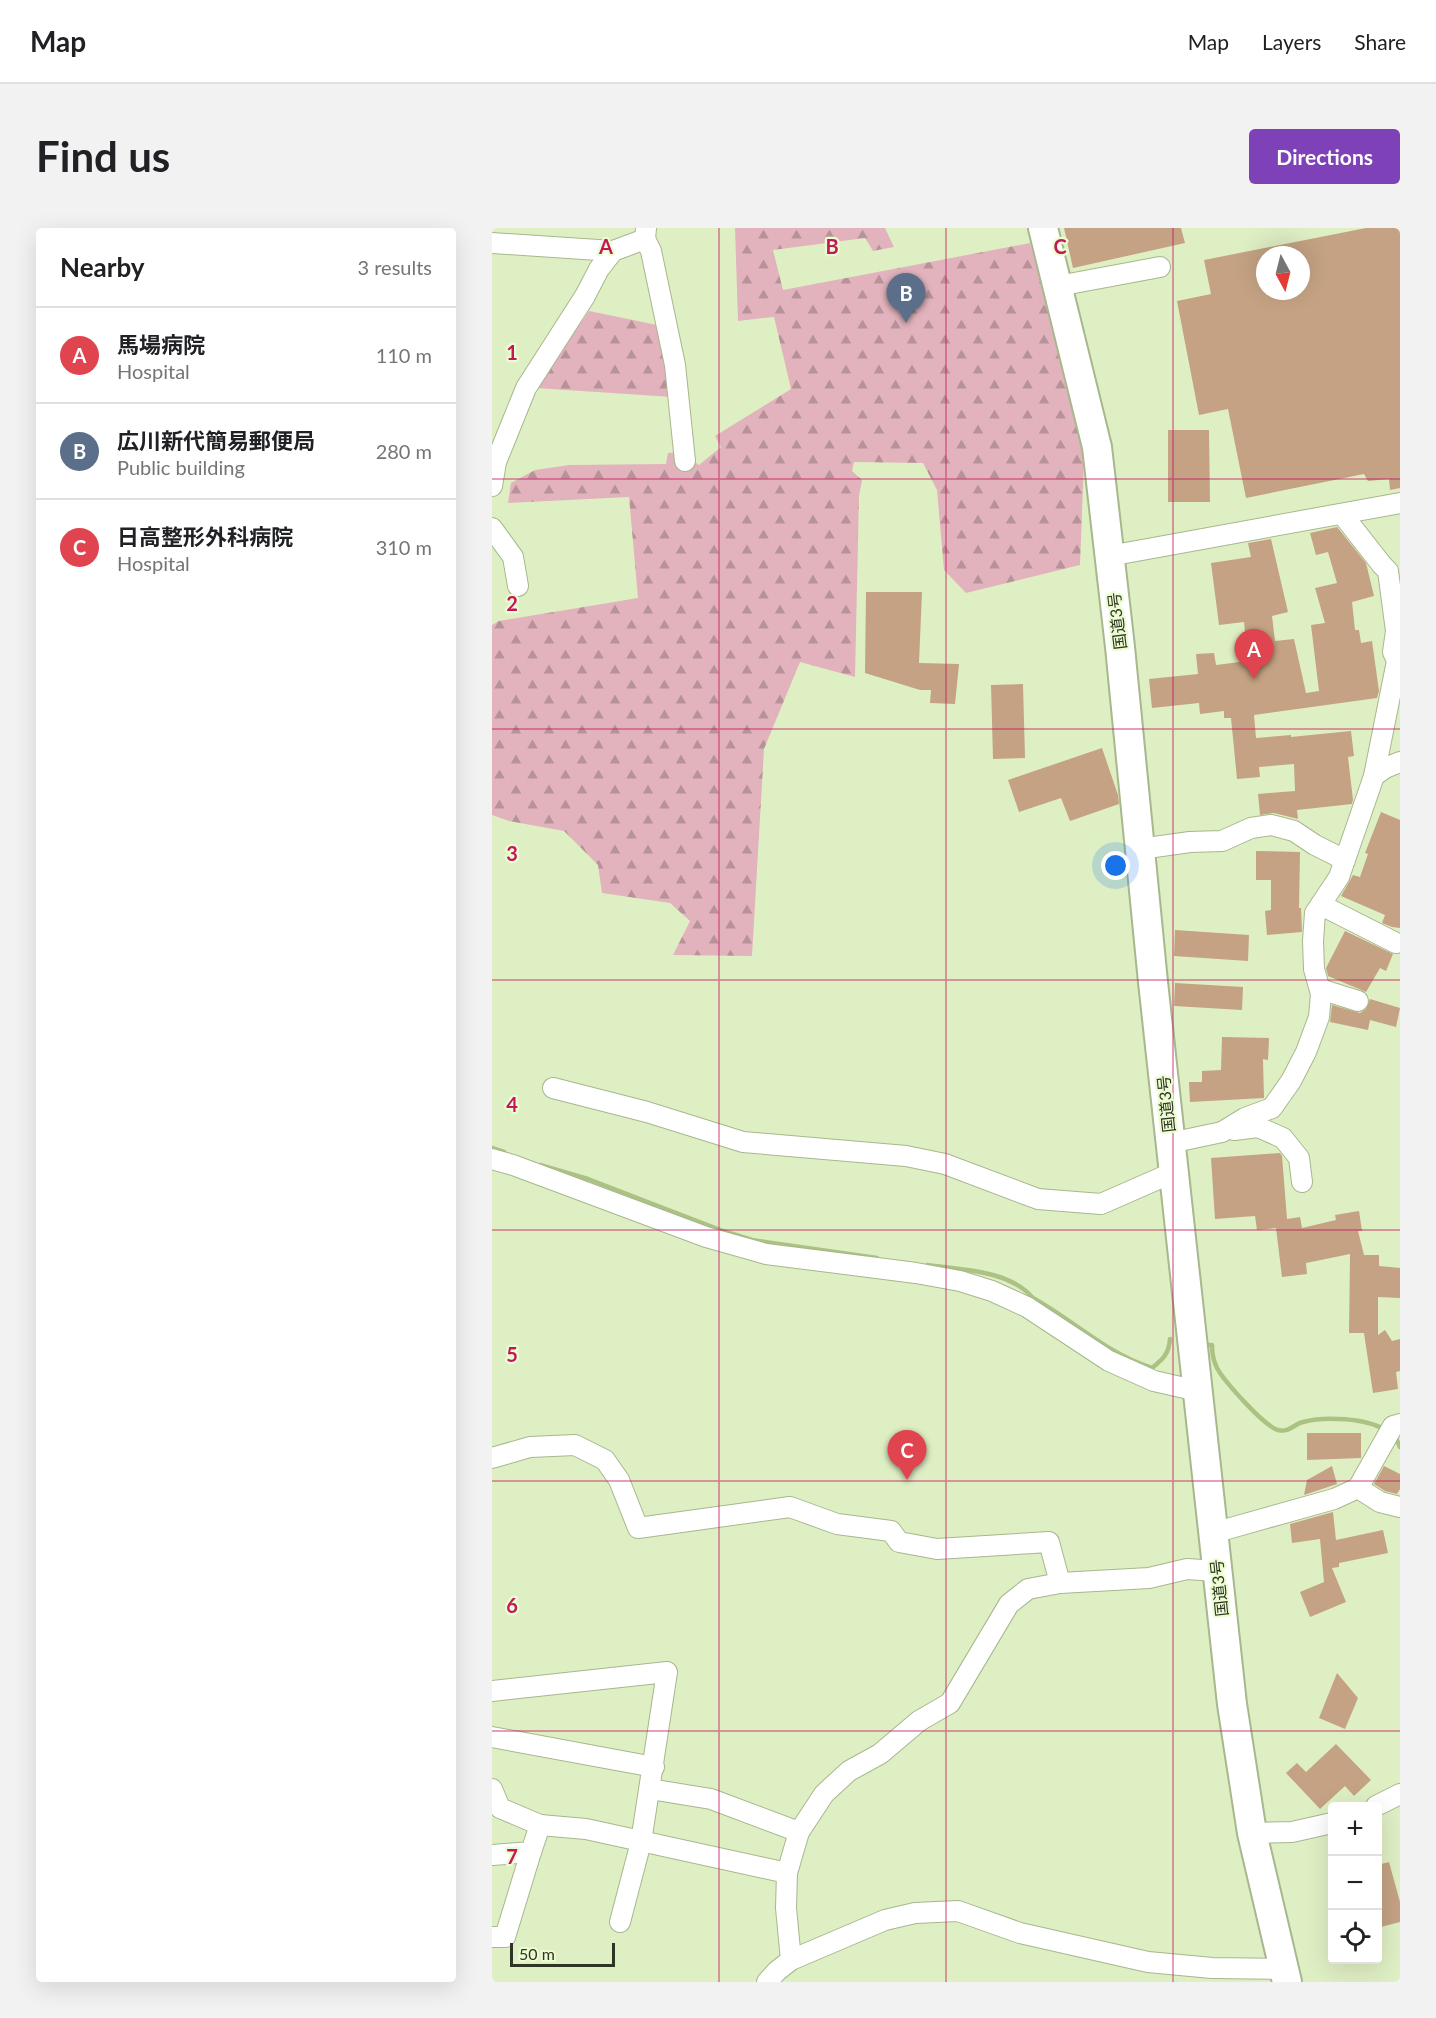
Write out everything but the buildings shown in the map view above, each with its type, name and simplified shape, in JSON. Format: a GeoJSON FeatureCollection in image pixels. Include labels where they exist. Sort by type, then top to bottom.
{"type":"FeatureCollection","features":[{"type":"Feature","properties":{"kind":"highway","name":"国道3号"},"geometry":{"type":"LineString","coordinates":[[1043,228],[1097,447],[1232,1704],[1252,1833],[1285,1976]]}},
{"type":"Feature","properties":{"kind":"street"},"geometry":{"type":"LineString","coordinates":[[492,486],[496,462],[526,388],[585,296],[599,268],[613,251],[646,234],[675,365],[685,460]]}},
{"type":"Feature","properties":{"kind":"street"},"geometry":{"type":"LineString","coordinates":[[492,243],[544,237],[613,251]]}},
{"type":"Feature","properties":{"kind":"street"},"geometry":{"type":"LineString","coordinates":[[1058,286],[1160,267]]}},
{"type":"Feature","properties":{"kind":"street"},"geometry":{"type":"LineString","coordinates":[[1109,556],[1400,503]]}},
{"type":"Feature","properties":{"kind":"street"},"geometry":{"type":"LineString","coordinates":[[1220,1132],[1245,1118],[1272,1108],[1292,1081],[1306,1052],[1319,1017],[1320,989],[1314,969],[1315,913],[1339,876],[1374,776],[1397,661],[1393,652],[1396,631],[1388,571],[1342,514]]}},
{"type":"Feature","properties":{"kind":"street"},"geometry":{"type":"LineString","coordinates":[[494,533],[513,556],[518,586]]}},
{"type":"Feature","properties":{"kind":"street"},"geometry":{"type":"LineString","coordinates":[[1374,776],[1385,768],[1400,762]]}},
{"type":"Feature","properties":{"kind":"street"},"geometry":{"type":"LineString","coordinates":[[1140,849],[1190,842],[1222,841],[1251,828],[1271,825],[1294,831],[1345,860]]}},
{"type":"Feature","properties":{"kind":"street"},"geometry":{"type":"LineString","coordinates":[[1320,905],[1396,943]]}},
{"type":"Feature","properties":{"kind":"street"},"geometry":{"type":"LineString","coordinates":[[1320,989],[1358,1001]]}},
{"type":"Feature","properties":{"kind":"street"},"geometry":{"type":"LineString","coordinates":[[553,1088],[647,1112],[743,1142],[906,1156],[945,1164],[1038,1199],[1101,1204],[1174,1172]]}},
{"type":"Feature","properties":{"kind":"street"},"geometry":{"type":"LineString","coordinates":[[1170,1143],[1220,1132],[1258,1127],[1283,1138],[1299,1158],[1302,1182]]}},
{"type":"Feature","properties":{"kind":"street"},"geometry":{"type":"LineString","coordinates":[[492,1159],[706,1237],[766,1254],[916,1273],[960,1281],[992,1291],[1027,1307],[1108,1361],[1154,1381],[1198,1391]]}},
{"type":"Feature","properties":{"kind":"street"},"geometry":{"type":"LineString","coordinates":[[1214,1533],[1334,1499],[1358,1488],[1393,1429]]}},
{"type":"Feature","properties":{"kind":"street"},"geometry":{"type":"LineString","coordinates":[[492,1458],[530,1447],[575,1445],[604,1460],[619,1480],[638,1528],[790,1507],[837,1524],[891,1531],[900,1542],[937,1549],[1049,1542],[1060,1583]]}},
{"type":"Feature","properties":{"kind":"street"},"geometry":{"type":"LineString","coordinates":[[1358,1488],[1380,1502],[1400,1507]]}},
{"type":"Feature","properties":{"kind":"street"},"geometry":{"type":"LineString","coordinates":[[791,1960],[786,1908],[787,1873],[799,1832],[824,1794],[849,1771],[880,1754],[919,1721],[950,1703],[1009,1604],[1028,1589],[1060,1583],[1149,1578],[1187,1569],[1217,1570]]}},
{"type":"Feature","properties":{"kind":"street"},"geometry":{"type":"LineString","coordinates":[[492,1691],[667,1672],[641,1842],[620,1922]]}},
{"type":"Feature","properties":{"kind":"street"},"geometry":{"type":"LineString","coordinates":[[492,1737],[654,1767]]}},
{"type":"Feature","properties":{"kind":"street"},"geometry":{"type":"LineString","coordinates":[[492,1789],[500,1808],[540,1825],[586,1829],[787,1873]]}},
{"type":"Feature","properties":{"kind":"street"},"geometry":{"type":"LineString","coordinates":[[650,1789],[711,1799],[799,1832]]}},
{"type":"Feature","properties":{"kind":"street"},"geometry":{"type":"LineString","coordinates":[[1382,1803],[1400,1794]]}},
{"type":"Feature","properties":{"kind":"street"},"geometry":{"type":"LineString","coordinates":[[1252,1833],[1292,1832],[1328,1824]]}},
{"type":"Feature","properties":{"kind":"street"},"geometry":{"type":"LineString","coordinates":[[492,1937],[505,1937],[540,1825]]}},
{"type":"Feature","properties":{"kind":"street"},"geometry":{"type":"LineString","coordinates":[[492,1854],[531,1852]]}},
{"type":"Feature","properties":{"kind":"street"},"geometry":{"type":"LineString","coordinates":[[767,1982],[791,1960],[885,1920],[915,1912],[958,1911],[1020,1933],[1148,1962],[1285,1976]]}},
{"type":"Feature","properties":{"kind":"green space"},"geometry":{"type":"Polygon","coordinates":[[[735,228],[885,228],[894,247],[873,251],[865,238],[773,250],[783,290],[1030,243],[1064,359],[1084,459],[1080,565],[966,593],[944,570],[937,490],[923,463],[854,462],[852,471],[862,480],[859,496],[855,677],[800,662],[764,749],[752,956],[673,955],[690,921],[670,903],[602,893],[598,865],[564,831],[509,821],[492,815],[492,625],[499,621],[638,598],[629,497],[508,503],[511,483],[535,470],[569,465],[666,464],[668,453],[679,452],[699,465],[721,447],[715,436],[791,389],[774,317],[738,321],[735,228]]]}},
{"type":"Feature","properties":{"kind":"green space"},"geometry":{"type":"Polygon","coordinates":[[[589,311],[662,326],[673,397],[535,388],[589,311]]]}},
{"type":"Feature","properties":{"kind":"waterway"},"geometry":{"type":"LineString","coordinates":[[492,1148],[504,1152]]}},
{"type":"Feature","properties":{"kind":"waterway"},"geometry":{"type":"LineString","coordinates":[[540,1165],[588,1179],[752,1240],[877,1258]]}},
{"type":"Feature","properties":{"kind":"waterway"},"geometry":{"type":"LineString","coordinates":[[927,1265],[970,1270],[1011,1282],[1105,1346],[1152,1368],[1165,1356],[1170,1339]]}},
{"type":"Feature","properties":{"kind":"waterway"},"geometry":{"type":"LineString","coordinates":[[1207,1345],[1212,1345],[1216,1365],[1228,1383],[1254,1412],[1278,1430],[1285,1430],[1312,1420],[1333,1419],[1368,1423],[1385,1430]]}},
{"type":"Feature","properties":{"kind":"waterway"},"geometry":{"type":"LineString","coordinates":[[1395,1436],[1400,1447]]}},
{"type":"Feature","properties":{"kind":"place","name":"広川新代簡易郵便局"},"geometry":{"type":"Point","coordinates":[906,323]}},
{"type":"Feature","properties":{"kind":"place","name":"馬場病院"},"geometry":{"type":"Point","coordinates":[1254,679]}},
{"type":"Feature","properties":{"kind":"place","name":"日高整形外科病院"},"geometry":{"type":"Point","coordinates":[907,1480]}}]}
